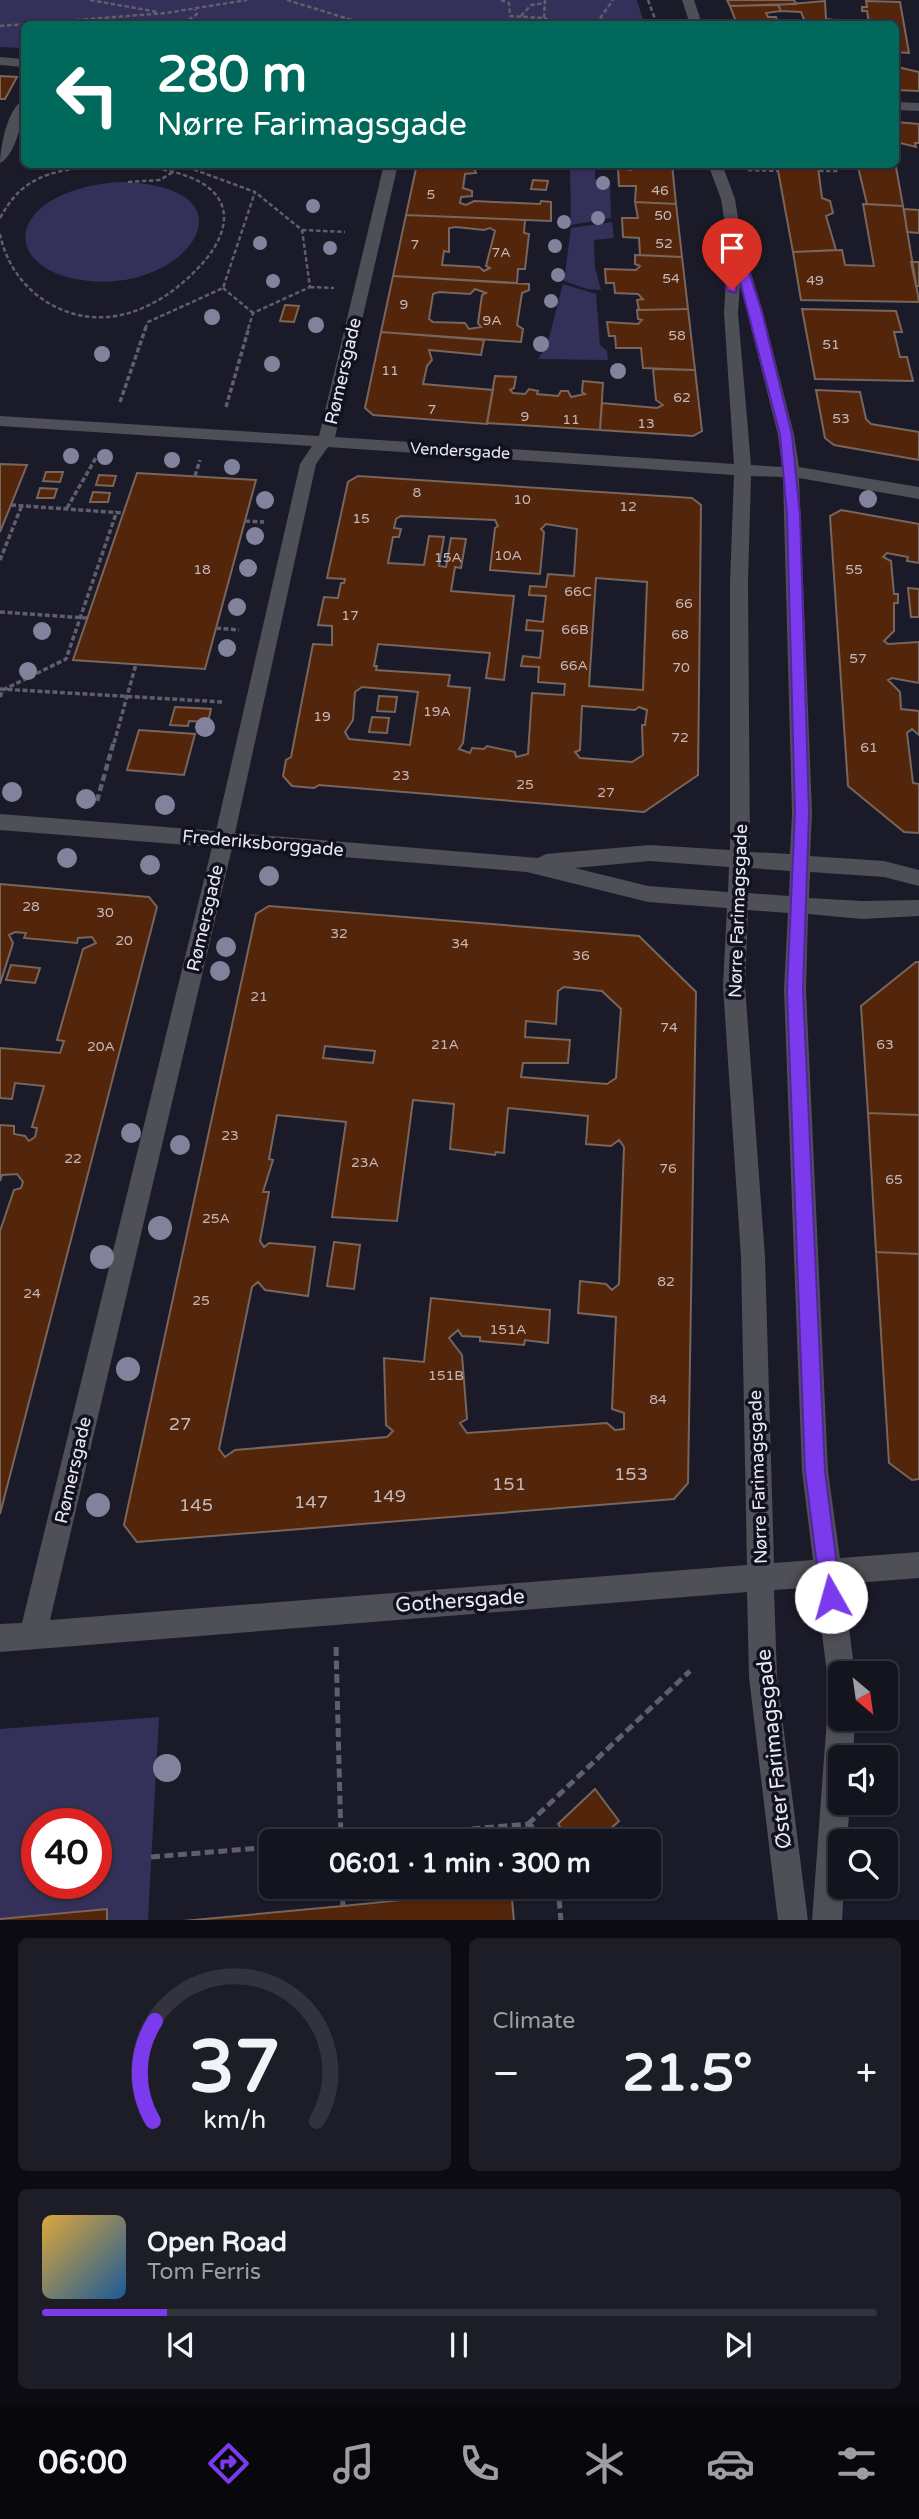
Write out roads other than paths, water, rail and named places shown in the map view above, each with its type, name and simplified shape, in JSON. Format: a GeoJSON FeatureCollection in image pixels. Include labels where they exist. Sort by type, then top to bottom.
{"type":"FeatureCollection","features":[{"type":"Feature","properties":{"kind":"street"},"geometry":{"type":"LineString","coordinates":[[688,0],[695,21]]}},
{"type":"Feature","properties":{"kind":"street"},"geometry":{"type":"LineString","coordinates":[[0,61],[21,63]]}},
{"type":"Feature","properties":{"kind":"street"},"geometry":{"type":"LineString","coordinates":[[899,106],[919,107]]}},
{"type":"Feature","properties":{"kind":"street"},"geometry":{"type":"LineString","coordinates":[[0,159],[21,111]]}},
{"type":"Feature","properties":{"kind":"street","name":"Rømersgade"},"geometry":{"type":"LineString","coordinates":[[33,1635],[224,839],[308,464],[329,433],[390,168]]}},
{"type":"Feature","properties":{"kind":"street","name":"Nørre Farimagsgade"},"geometry":{"type":"LineString","coordinates":[[716,168],[728,199]]}},
{"type":"Feature","properties":{"kind":"street","name":"Nørre Farimagsgade"},"geometry":{"type":"LineString","coordinates":[[731,168],[728,199],[734,244],[731,313],[743,470],[739,582],[742,808],[734,986],[753,1257],[761,1578]]}},
{"type":"Feature","properties":{"kind":"street","name":"Nørre Farimagsgade"},"geometry":{"type":"LineString","coordinates":[[734,244],[756,312],[786,435],[791,472],[802,813],[795,990],[815,1471],[828,1571]]}},
{"type":"Feature","properties":{"kind":"street","name":"Vendersgade"},"geometry":{"type":"LineString","coordinates":[[0,421],[791,472],[919,493]]}},
{"type":"Feature","properties":{"kind":"street","name":"Frederiksborggade"},"geometry":{"type":"LineString","coordinates":[[0,822],[527,864],[648,894],[887,911],[919,908]]}},
{"type":"Feature","properties":{"kind":"street","name":"Frederiksborggade"},"geometry":{"type":"LineString","coordinates":[[527,864],[650,853],[884,869],[919,878]]}},
{"type":"Feature","properties":{"kind":"street","name":"Gothersgade"},"geometry":{"type":"LineString","coordinates":[[0,1638],[919,1565]]}},
{"type":"Feature","properties":{"kind":"street"},"geometry":{"type":"LineString","coordinates":[[828,1571],[839,1661]]}},
{"type":"Feature","properties":{"kind":"street","name":"Øster Farimagsgade"},"geometry":{"type":"LineString","coordinates":[[761,1578],[764,1677],[793,1920]]}},
{"type":"Feature","properties":{"kind":"street"},"geometry":{"type":"LineString","coordinates":[[827,1920],[840,1731]]}}]}
